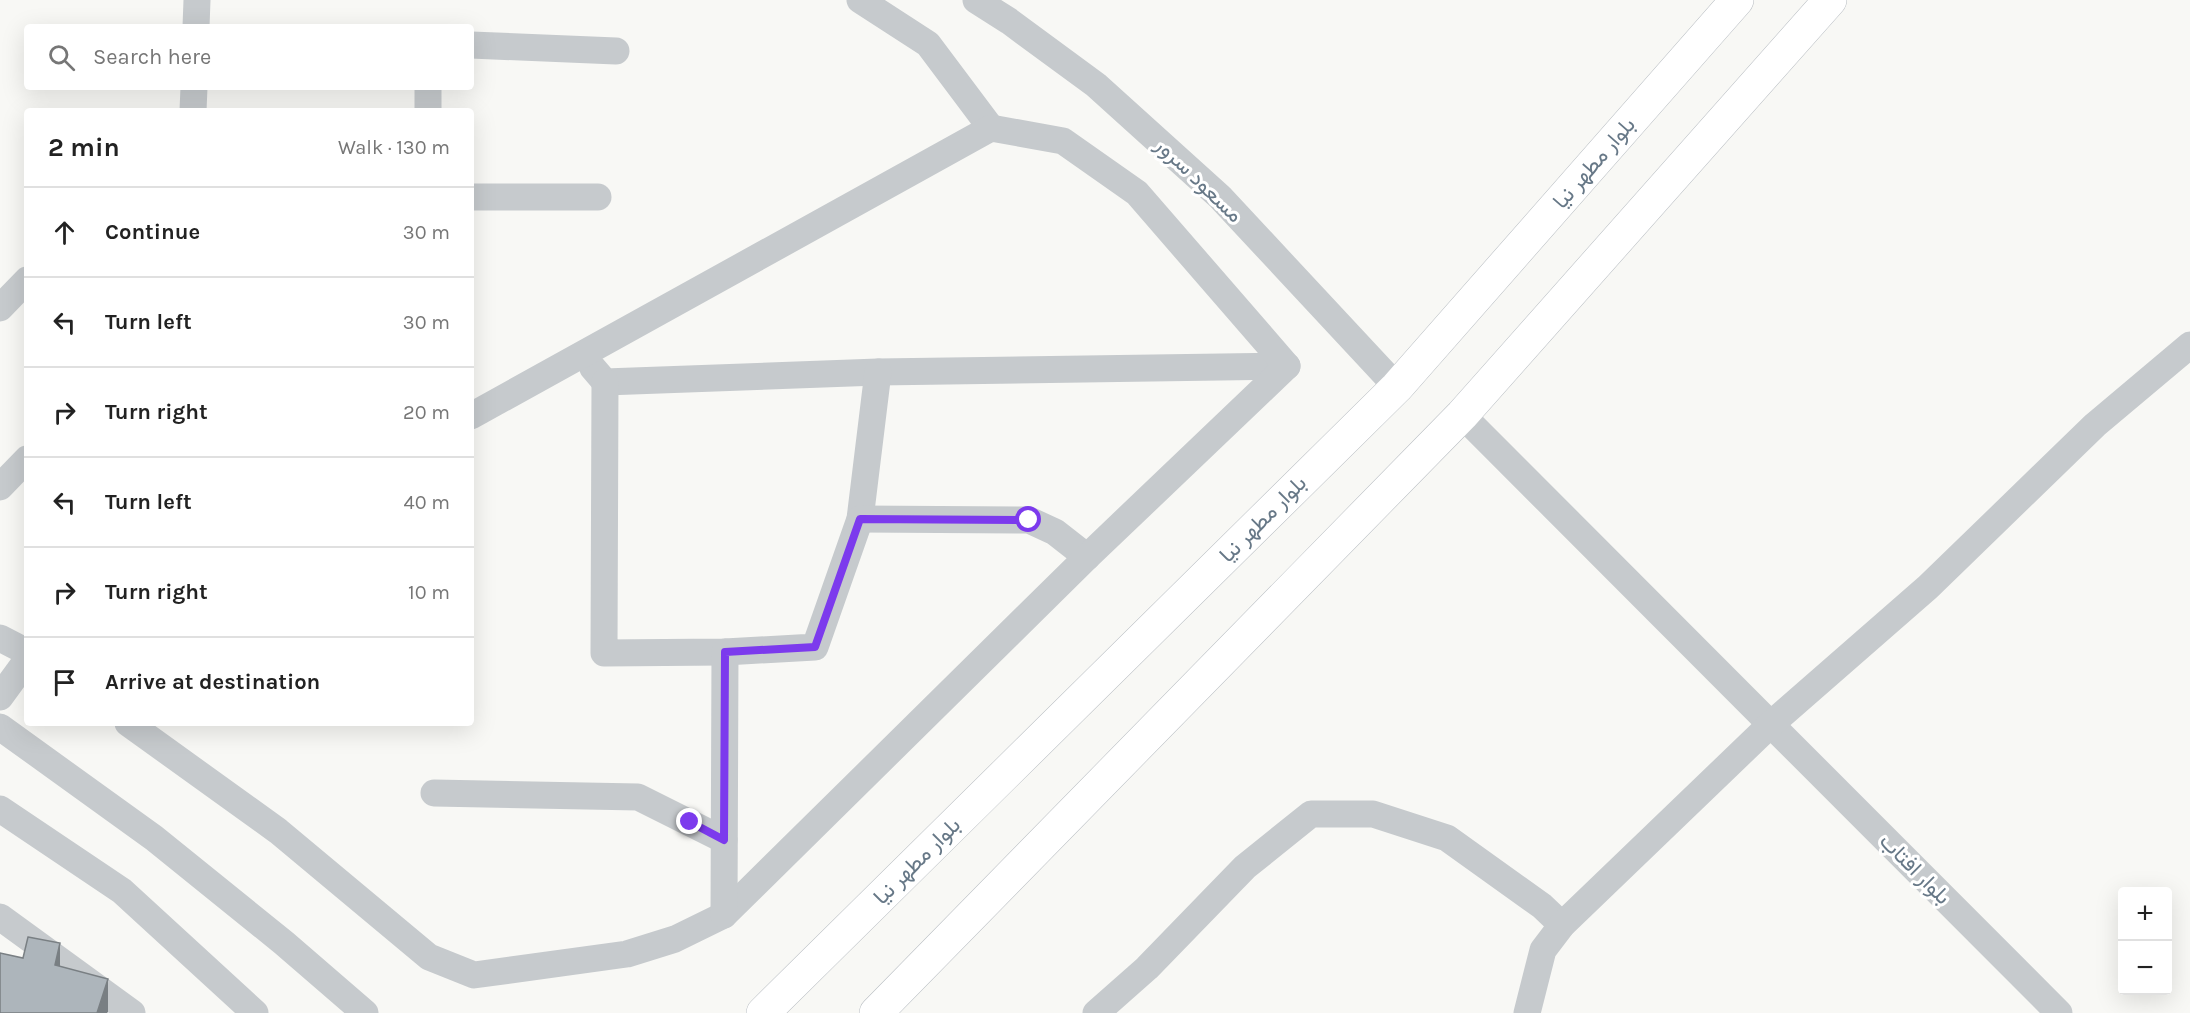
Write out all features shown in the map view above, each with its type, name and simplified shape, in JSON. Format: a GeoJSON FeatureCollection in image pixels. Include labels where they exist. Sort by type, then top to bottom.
{"type":"FeatureCollection","features":[{"type":"Feature","properties":{"kind":"main road","name":"بلوار مطهر نیا"},"geometry":{"type":"LineString","coordinates":[[763,1013],[1397,387],[1737,0]]}},
{"type":"Feature","properties":{"kind":"main road"},"geometry":{"type":"LineString","coordinates":[[876,1013],[1462,415],[1830,0]]}},
{"type":"Feature","properties":{"kind":"street"},"geometry":{"type":"LineString","coordinates":[[196,24],[197,0]]}},
{"type":"Feature","properties":{"kind":"street"},"geometry":{"type":"LineString","coordinates":[[860,0],[928,44],[991,128]]}},
{"type":"Feature","properties":{"kind":"street","name":"مسعود سرور"},"geometry":{"type":"LineString","coordinates":[[976,0],[1008,10],[1096,85],[1220,197],[1397,387]]}},
{"type":"Feature","properties":{"kind":"street"},"geometry":{"type":"LineString","coordinates":[[474,45],[616,51]]}},
{"type":"Feature","properties":{"kind":"street"},"geometry":{"type":"LineString","coordinates":[[193,108],[194,90]]}},
{"type":"Feature","properties":{"kind":"street"},"geometry":{"type":"LineString","coordinates":[[428,90],[428,108]]}},
{"type":"Feature","properties":{"kind":"street"},"geometry":{"type":"LineString","coordinates":[[474,414],[991,128],[1063,141],[1137,193],[1287,366]]}},
{"type":"Feature","properties":{"kind":"street"},"geometry":{"type":"LineString","coordinates":[[474,197],[598,197]]}},
{"type":"Feature","properties":{"kind":"street"},"geometry":{"type":"LineString","coordinates":[[0,308],[24,283]]}},
{"type":"Feature","properties":{"kind":"street"},"geometry":{"type":"LineString","coordinates":[[1527,1013],[1543,950],[1562,926],[1770,725],[1928,587],[2095,425],[2190,345]]}},
{"type":"Feature","properties":{"kind":"street"},"geometry":{"type":"LineString","coordinates":[[582,356],[605,382],[604,653],[725,652],[815,647],[860,519],[878,372]]}},
{"type":"Feature","properties":{"kind":"street"},"geometry":{"type":"LineString","coordinates":[[605,382],[878,372],[1287,366]]}},
{"type":"Feature","properties":{"kind":"street"},"geometry":{"type":"LineString","coordinates":[[132,726],[278,831],[429,957],[474,975],[627,954],[675,939],[724,915],[1087,557],[1287,366]]}},
{"type":"Feature","properties":{"kind":"street","name":"بلوار افتاب"},"geometry":{"type":"LineString","coordinates":[[1462,415],[2059,1013]]}},
{"type":"Feature","properties":{"kind":"street"},"geometry":{"type":"LineString","coordinates":[[0,487],[24,462]]}},
{"type":"Feature","properties":{"kind":"street"},"geometry":{"type":"LineString","coordinates":[[860,519],[1029,520],[1055,532],[1087,557]]}},
{"type":"Feature","properties":{"kind":"street"},"geometry":{"type":"LineString","coordinates":[[0,638],[24,650]]}},
{"type":"Feature","properties":{"kind":"street"},"geometry":{"type":"LineString","coordinates":[[724,915],[725,652]]}},
{"type":"Feature","properties":{"kind":"street"},"geometry":{"type":"LineString","coordinates":[[0,697],[24,664]]}},
{"type":"Feature","properties":{"kind":"street"},"geometry":{"type":"LineString","coordinates":[[0,727],[154,838],[284,943],[365,1013]]}},
{"type":"Feature","properties":{"kind":"street"},"geometry":{"type":"LineString","coordinates":[[434,793],[638,797],[724,840]]}},
{"type":"Feature","properties":{"kind":"street"},"geometry":{"type":"LineString","coordinates":[[0,809],[122,891],[255,1013]]}},
{"type":"Feature","properties":{"kind":"street"},"geometry":{"type":"LineString","coordinates":[[1096,1013],[1147,968],[1245,867],[1311,814],[1373,813],[1447,838],[1542,906],[1562,926]]}},
{"type":"Feature","properties":{"kind":"street"},"geometry":{"type":"LineString","coordinates":[[0,917],[132,1013]]}},
{"type":"Feature","properties":{"kind":"building"},"geometry":{"type":"Polygon","coordinates":[[[28,937],[60,943],[55,965],[108,979],[97,1013],[0,1013],[0,953],[23,958],[28,937]]]}},
{"type":"Feature","properties":{"kind":"route"},"geometry":{"type":"LineString","coordinates":[[690,822],[724,840],[725,652],[815,647],[860,519],[1029,520]]}}]}
